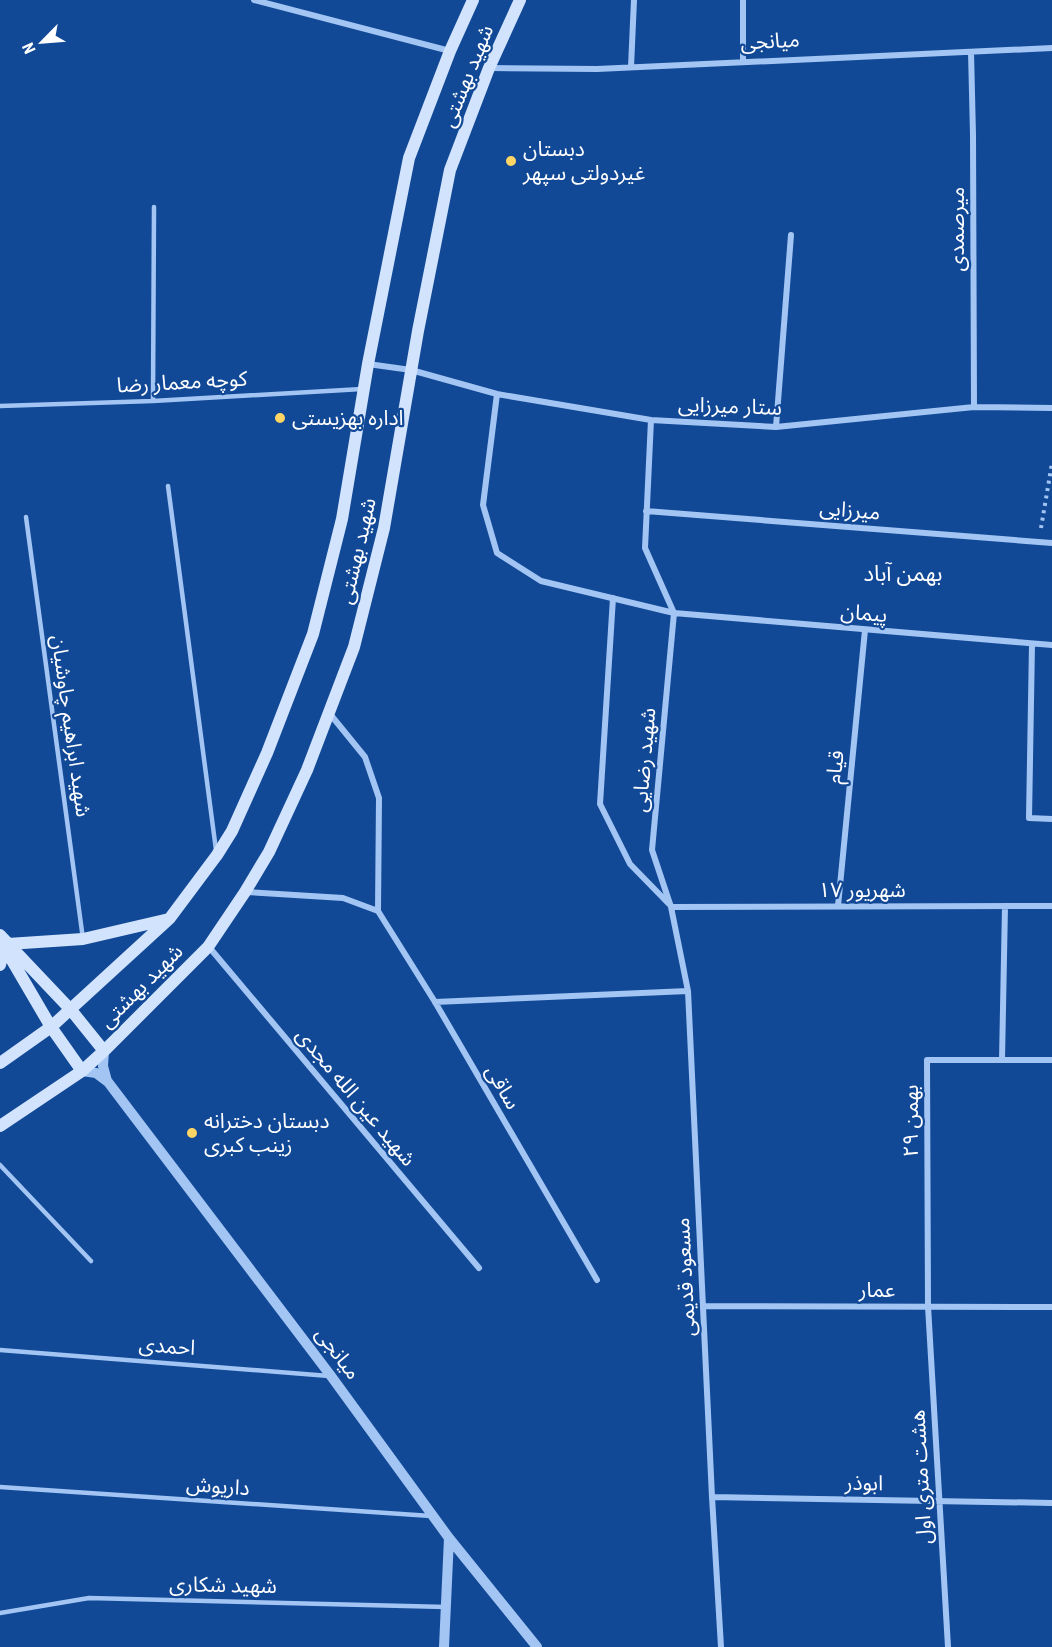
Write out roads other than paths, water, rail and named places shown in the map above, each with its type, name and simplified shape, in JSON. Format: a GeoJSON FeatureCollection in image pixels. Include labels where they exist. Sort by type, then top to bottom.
{"type":"FeatureCollection","features":[{"type":"Feature","properties":{"kind":"main road","name":"شهید بهشتی"},"geometry":{"type":"LineString","coordinates":[[0,1063],[71,1010],[170,918],[232,831],[267,753],[313,634],[342,519],[368,364],[409,158],[450,51],[473,0]]}},
{"type":"Feature","properties":{"kind":"main road","name":"شهید بهشتی"},"geometry":{"type":"LineString","coordinates":[[0,1126],[82,1071],[208,946],[245,892],[273,842],[307,770],[354,647],[384,528],[411,370],[450,170],[489,68],[520,0]]}},
{"type":"Feature","properties":{"kind":"main road"},"geometry":{"type":"LineString","coordinates":[[82,1071],[51,1027],[10,960],[3,942],[83,939],[170,918]]}},
{"type":"Feature","properties":{"kind":"main road"},"geometry":{"type":"LineString","coordinates":[[10,960],[71,1010],[104,1051]]}},
{"type":"Feature","properties":{"kind":"street"},"geometry":{"type":"LineString","coordinates":[[254,0],[450,51]]}},
{"type":"Feature","properties":{"kind":"street"},"geometry":{"type":"LineString","coordinates":[[631,67],[634,0]]}},
{"type":"Feature","properties":{"kind":"street"},"geometry":{"type":"LineString","coordinates":[[743,0],[743,62]]}},
{"type":"Feature","properties":{"kind":"street","name":"میانجی"},"geometry":{"type":"LineString","coordinates":[[489,68],[597,69],[1052,48]]}},
{"type":"Feature","properties":{"kind":"street","name":"میرصمدی"},"geometry":{"type":"LineString","coordinates":[[971,52],[974,406]]}},
{"type":"Feature","properties":{"kind":"street"},"geometry":{"type":"LineString","coordinates":[[776,427],[791,235]]}},
{"type":"Feature","properties":{"kind":"street","name":"ستار میرزایی"},"geometry":{"type":"LineString","coordinates":[[368,364],[411,370],[497,394],[651,420],[776,427],[974,406],[1052,408]]}},
{"type":"Feature","properties":{"kind":"street","name":"پیمان"},"geometry":{"type":"LineString","coordinates":[[497,394],[483,505],[497,553],[541,581],[674,612],[1052,645]]}},
{"type":"Feature","properties":{"kind":"street"},"geometry":{"type":"LineString","coordinates":[[651,420],[645,548],[674,612]]}},
{"type":"Feature","properties":{"kind":"street","name":"میرزایی"},"geometry":{"type":"LineString","coordinates":[[646,511],[1052,543]]}},
{"type":"Feature","properties":{"kind":"street"},"geometry":{"type":"LineString","coordinates":[[613,598],[600,804],[630,864],[671,907]]}},
{"type":"Feature","properties":{"kind":"street","name":"شهید رضایی"},"geometry":{"type":"LineString","coordinates":[[671,907],[652,850],[674,612]]}},
{"type":"Feature","properties":{"kind":"street","name":"قیام"},"geometry":{"type":"LineString","coordinates":[[838,906],[865,630]]}},
{"type":"Feature","properties":{"kind":"street"},"geometry":{"type":"LineString","coordinates":[[1032,644],[1029,818],[1052,819]]}},
{"type":"Feature","properties":{"kind":"street"},"geometry":{"type":"LineString","coordinates":[[245,892],[343,898],[378,911],[378,798],[365,757],[329,713]]}},
{"type":"Feature","properties":{"kind":"street"},"geometry":{"type":"LineString","coordinates":[[1002,1060],[1005,906]]}},
{"type":"Feature","properties":{"kind":"street","name":"۱۷ شهریور"},"geometry":{"type":"LineString","coordinates":[[671,907],[1052,906]]}},
{"type":"Feature","properties":{"kind":"street","name":"مسعود قدیمی"},"geometry":{"type":"LineString","coordinates":[[671,907],[688,991],[721,1647]]}},
{"type":"Feature","properties":{"kind":"street","name":"ساقی"},"geometry":{"type":"LineString","coordinates":[[378,911],[435,1002],[597,1280]]}},
{"type":"Feature","properties":{"kind":"street","name":"شهید عین الله مجدی"},"geometry":{"type":"LineString","coordinates":[[208,946],[479,1268]]}},
{"type":"Feature","properties":{"kind":"street"},"geometry":{"type":"LineString","coordinates":[[435,1002],[688,991]]}},
{"type":"Feature","properties":{"kind":"street","name":"میانجی"},"geometry":{"type":"LineString","coordinates":[[104,1051],[103,1066],[108,1082]]}},
{"type":"Feature","properties":{"kind":"street","name":"۲۹ بهمن"},"geometry":{"type":"LineString","coordinates":[[928,1306],[927,1060],[1052,1060]]}},
{"type":"Feature","properties":{"kind":"street","name":"میانجی"},"geometry":{"type":"LineString","coordinates":[[82,1071],[96,1073],[108,1082],[331,1376],[449,1538],[537,1647]]}},
{"type":"Feature","properties":{"kind":"street","name":"عمار"},"geometry":{"type":"LineString","coordinates":[[703,1306],[1052,1307]]}},
{"type":"Feature","properties":{"kind":"street","name":"هشت متری اول"},"geometry":{"type":"LineString","coordinates":[[928,1306],[948,1647]]}},
{"type":"Feature","properties":{"kind":"street","name":"ابوذر"},"geometry":{"type":"LineString","coordinates":[[712,1497],[1052,1503]]}},
{"type":"Feature","properties":{"kind":"street"},"geometry":{"type":"LineString","coordinates":[[444,1647],[449,1538]]}},
{"type":"Feature","properties":{"kind":"lane"},"geometry":{"type":"LineString","coordinates":[[153,401],[154,207]]}},
{"type":"Feature","properties":{"kind":"lane","name":"کوچه معمار رضا"},"geometry":{"type":"LineString","coordinates":[[0,406],[153,401],[365,389]]}},
{"type":"Feature","properties":{"kind":"lane"},"geometry":{"type":"LineString","coordinates":[[168,486],[217,855]]}},
{"type":"Feature","properties":{"kind":"lane","name":"شهید ابراهیم چاوشیان"},"geometry":{"type":"LineString","coordinates":[[26,517],[83,939]]}},
{"type":"Feature","properties":{"kind":"lane"},"geometry":{"type":"LineString","coordinates":[[0,1165],[91,1261]]}},
{"type":"Feature","properties":{"kind":"lane","name":"احمدی"},"geometry":{"type":"LineString","coordinates":[[0,1350],[331,1376]]}},
{"type":"Feature","properties":{"kind":"lane","name":"داریوش"},"geometry":{"type":"LineString","coordinates":[[0,1487],[434,1516]]}},
{"type":"Feature","properties":{"kind":"lane","name":"شهید شکاری"},"geometry":{"type":"LineString","coordinates":[[0,1613],[89,1598],[446,1607]]}},
{"type":"Feature","properties":{"kind":"place","name":"دبستان غیردولتی سپهر"},"geometry":{"type":"Point","coordinates":[511,161]}},
{"type":"Feature","properties":{"kind":"place","name":"اداره بهزیستی"},"geometry":{"type":"Point","coordinates":[280,418]}},
{"type":"Feature","properties":{"kind":"place","name":"دبستان دخترانه زینب کبری"},"geometry":{"type":"Point","coordinates":[192,1133]}},
{"type":"Feature","properties":{"kind":"district","name":"بهمن آباد"},"geometry":{"type":"Point","coordinates":[903,573]}}]}
